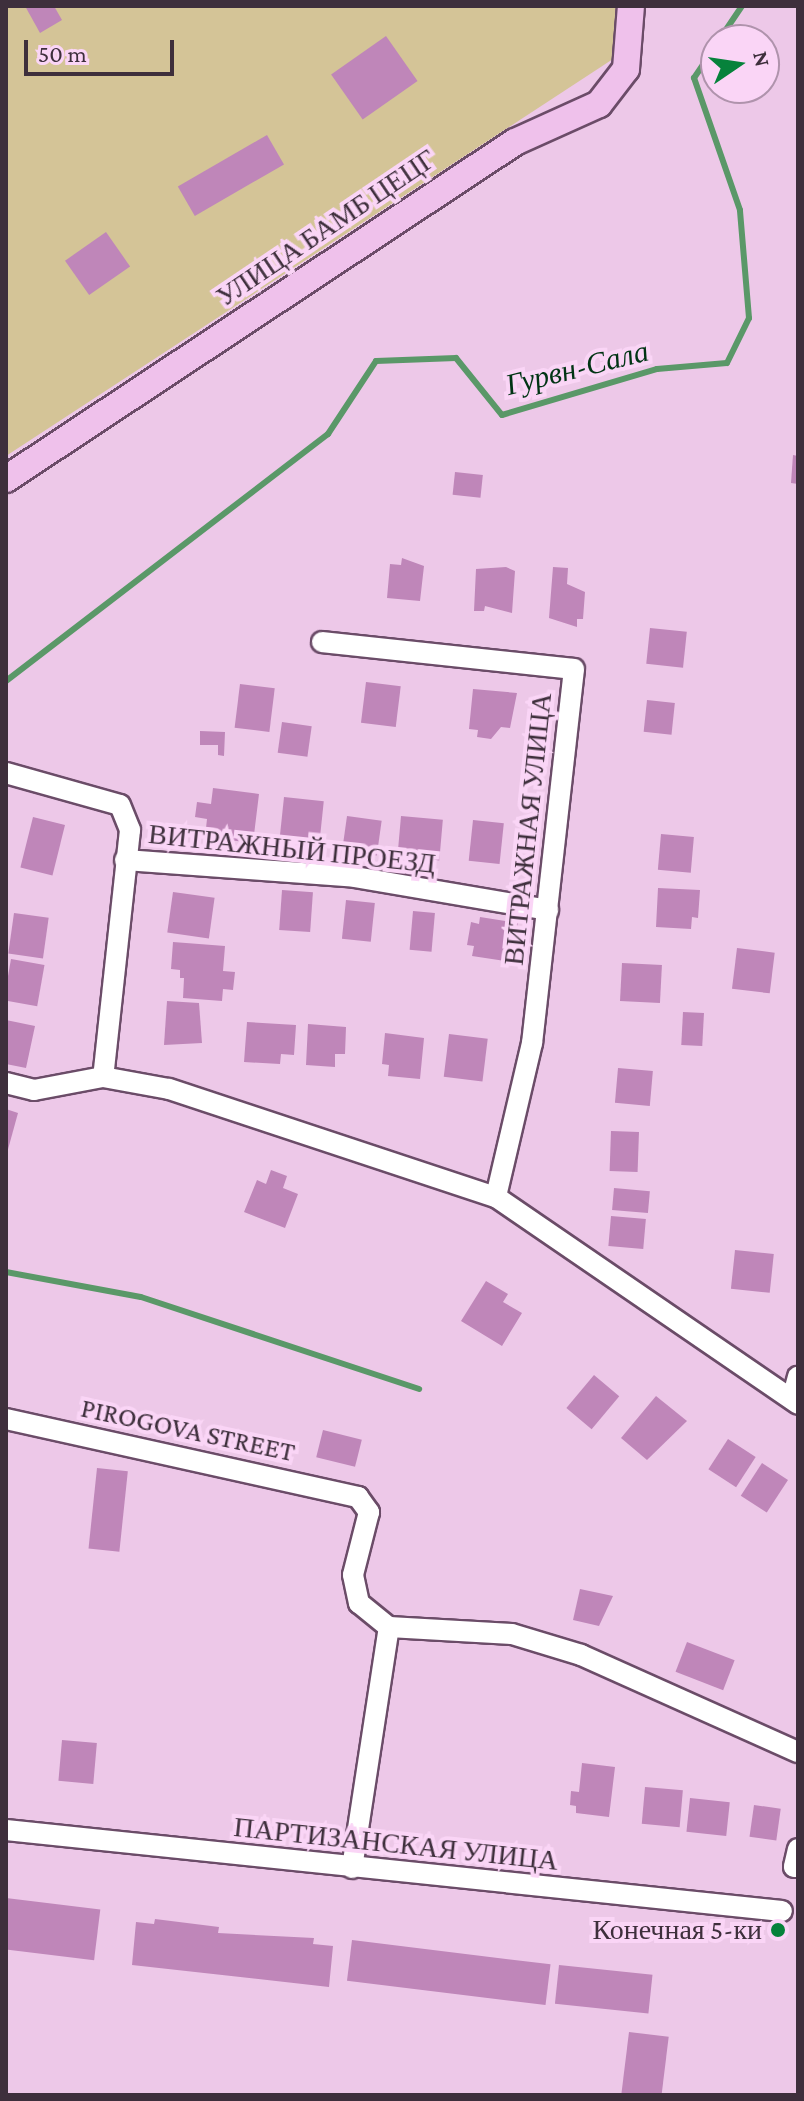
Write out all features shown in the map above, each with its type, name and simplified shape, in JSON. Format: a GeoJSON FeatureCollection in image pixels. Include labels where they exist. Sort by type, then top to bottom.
{"type":"FeatureCollection","features":[{"type":"Feature","properties":{"kind":"main road","name":"УЛИЦА БАМБ ЦЕЦГ"},"geometry":{"type":"LineString","coordinates":[[6,479],[515,142],[599,104],[626,69],[631,6]]}},
{"type":"Feature","properties":{"kind":"street","name":"ВИТРАЖНАЯ УЛИЦА"},"geometry":{"type":"LineString","coordinates":[[322,642],[574,669],[532,1043],[496,1197]]}},
{"type":"Feature","properties":{"kind":"street"},"geometry":{"type":"LineString","coordinates":[[6,773],[120,805],[130,830],[103,1077]]}},
{"type":"Feature","properties":{"kind":"street","name":"ВИТРАЖНЫЙ ПРОЕЗД"},"geometry":{"type":"LineString","coordinates":[[125,860],[355,877],[548,910]]}},
{"type":"Feature","properties":{"kind":"street"},"geometry":{"type":"LineString","coordinates":[[6,1083],[34,1090],[103,1077],[169,1089],[496,1197],[795,1401],[798,1377]]}},
{"type":"Feature","properties":{"kind":"street","name":"PIROGOVA STREET"},"geometry":{"type":"LineString","coordinates":[[6,1419],[358,1497],[369,1512],[353,1575],[359,1603],[389,1627]]}},
{"type":"Feature","properties":{"kind":"street"},"geometry":{"type":"LineString","coordinates":[[352,1868],[389,1627],[512,1634],[581,1655],[798,1752]]}},
{"type":"Feature","properties":{"kind":"street","name":"ПАРТИЗАНСКАЯ УЛИЦА"},"geometry":{"type":"LineString","coordinates":[[6,1830],[782,1911]]}},
{"type":"Feature","properties":{"kind":"shaded area"},"geometry":{"type":"Polygon","coordinates":[[[6,6],[616,6],[613,59],[6,456],[6,6]]]}},
{"type":"Feature","properties":{"kind":"building"},"geometry":{"type":"Polygon","coordinates":[[[25,6],[54,6],[62,20],[40,33],[25,6]]]}},
{"type":"Feature","properties":{"kind":"building"},"geometry":{"type":"Polygon","coordinates":[[[386,36],[418,81],[363,119],[331,74],[386,36]]]}},
{"type":"Feature","properties":{"kind":"building"},"geometry":{"type":"Polygon","coordinates":[[[267,135],[284,164],[195,216],[178,186],[267,135]]]}},
{"type":"Feature","properties":{"kind":"building"},"geometry":{"type":"Polygon","coordinates":[[[106,232],[130,266],[89,295],[65,261],[106,232]]]}},
{"type":"Feature","properties":{"kind":"building"},"geometry":{"type":"Polygon","coordinates":[[[793,455],[798,456],[798,484],[791,483],[793,455]]]}},
{"type":"Feature","properties":{"kind":"building"},"geometry":{"type":"Polygon","coordinates":[[[455,472],[483,475],[480,498],[453,495],[455,472]]]}},
{"type":"Feature","properties":{"kind":"building"},"geometry":{"type":"Polygon","coordinates":[[[402,558],[424,566],[420,601],[387,598],[390,564],[401,565],[402,558]]]}},
{"type":"Feature","properties":{"kind":"building"},"geometry":{"type":"Polygon","coordinates":[[[506,567],[515,571],[512,613],[485,606],[484,611],[474,611],[476,569],[506,567]]]}},
{"type":"Feature","properties":{"kind":"building"},"geometry":{"type":"Polygon","coordinates":[[[553,567],[568,568],[567,584],[585,592],[583,619],[577,619],[577,627],[549,618],[553,567]]]}},
{"type":"Feature","properties":{"kind":"building"},"geometry":{"type":"Polygon","coordinates":[[[650,628],[687,632],[683,668],[646,664],[650,628]]]}},
{"type":"Feature","properties":{"kind":"building"},"geometry":{"type":"Polygon","coordinates":[[[366,682],[401,686],[396,727],[361,723],[366,682]]]}},
{"type":"Feature","properties":{"kind":"building"},"geometry":{"type":"Polygon","coordinates":[[[240,684],[275,688],[269,732],[235,728],[240,684]]]}},
{"type":"Feature","properties":{"kind":"building"},"geometry":{"type":"Polygon","coordinates":[[[473,689],[517,693],[510,728],[501,727],[491,739],[477,737],[478,730],[469,729],[473,689]]]}},
{"type":"Feature","properties":{"kind":"building"},"geometry":{"type":"Polygon","coordinates":[[[647,700],[675,703],[672,735],[644,732],[647,700]]]}},
{"type":"Feature","properties":{"kind":"building"},"geometry":{"type":"Polygon","coordinates":[[[282,722],[312,726],[307,757],[278,753],[282,722]]]}},
{"type":"Feature","properties":{"kind":"building"},"geometry":{"type":"Polygon","coordinates":[[[200,731],[225,732],[224,756],[218,755],[218,745],[200,745],[200,731]]]}},
{"type":"Feature","properties":{"kind":"building"},"geometry":{"type":"Polygon","coordinates":[[[213,788],[259,794],[253,843],[205,837],[207,819],[195,817],[197,802],[211,804],[213,788]]]}},
{"type":"Feature","properties":{"kind":"building"},"geometry":{"type":"Polygon","coordinates":[[[284,797],[324,801],[319,844],[280,840],[284,797]]]}},
{"type":"Feature","properties":{"kind":"building"},"geometry":{"type":"Polygon","coordinates":[[[347,816],[382,821],[377,856],[342,851],[347,816]]]}},
{"type":"Feature","properties":{"kind":"building"},"geometry":{"type":"Polygon","coordinates":[[[401,816],[443,820],[439,861],[397,857],[401,816]]]}},
{"type":"Feature","properties":{"kind":"building"},"geometry":{"type":"Polygon","coordinates":[[[33,817],[65,825],[52,875],[20,867],[33,817]]]}},
{"type":"Feature","properties":{"kind":"building"},"geometry":{"type":"Polygon","coordinates":[[[473,820],[504,823],[500,864],[469,861],[473,820]]]}},
{"type":"Feature","properties":{"kind":"building"},"geometry":{"type":"Polygon","coordinates":[[[661,834],[694,837],[691,873],[658,870],[661,834]]]}},
{"type":"Feature","properties":{"kind":"building"},"geometry":{"type":"Polygon","coordinates":[[[658,888],[700,890],[698,918],[692,917],[691,929],[656,927],[658,888]]]}},
{"type":"Feature","properties":{"kind":"building"},"geometry":{"type":"Polygon","coordinates":[[[282,890],[313,892],[310,932],[279,930],[282,890]]]}},
{"type":"Feature","properties":{"kind":"building"},"geometry":{"type":"Polygon","coordinates":[[[173,892],[215,898],[209,938],[167,933],[173,892]]]}},
{"type":"Feature","properties":{"kind":"building"},"geometry":{"type":"Polygon","coordinates":[[[346,900],[375,903],[371,942],[342,939],[346,900]]]}},
{"type":"Feature","properties":{"kind":"building"},"geometry":{"type":"Polygon","coordinates":[[[413,911],[435,913],[432,952],[410,950],[413,911]]]}},
{"type":"Feature","properties":{"kind":"building"},"geometry":{"type":"Polygon","coordinates":[[[14,913],[49,918],[43,958],[8,954],[14,913]]]}},
{"type":"Feature","properties":{"kind":"building"},"geometry":{"type":"Polygon","coordinates":[[[480,917],[518,923],[511,962],[472,956],[474,946],[467,945],[471,922],[479,924],[480,917]]]}},
{"type":"Feature","properties":{"kind":"building"},"geometry":{"type":"Polygon","coordinates":[[[173,942],[225,946],[223,971],[235,972],[233,990],[223,989],[222,1001],[183,998],[184,978],[180,978],[180,970],[171,969],[173,942]]]}},
{"type":"Feature","properties":{"kind":"building"},"geometry":{"type":"Polygon","coordinates":[[[737,948],[775,953],[770,993],[732,989],[737,948]]]}},
{"type":"Feature","properties":{"kind":"building"},"geometry":{"type":"Polygon","coordinates":[[[11,959],[44,965],[37,1006],[6,1001],[11,959]]]}},
{"type":"Feature","properties":{"kind":"building"},"geometry":{"type":"Polygon","coordinates":[[[622,963],[662,965],[660,1003],[620,1001],[622,963]]]}},
{"type":"Feature","properties":{"kind":"building"},"geometry":{"type":"Polygon","coordinates":[[[167,1001],[199,1003],[202,1043],[164,1045],[167,1001]]]}},
{"type":"Feature","properties":{"kind":"building"},"geometry":{"type":"Polygon","coordinates":[[[683,1012],[704,1013],[702,1046],[681,1045],[683,1012]]]}},
{"type":"Feature","properties":{"kind":"building"},"geometry":{"type":"Polygon","coordinates":[[[6,1020],[35,1026],[26,1068],[6,1064],[6,1020]]]}},
{"type":"Feature","properties":{"kind":"building"},"geometry":{"type":"Polygon","coordinates":[[[247,1022],[296,1025],[294,1055],[281,1054],[280,1064],[244,1062],[247,1022]]]}},
{"type":"Feature","properties":{"kind":"building"},"geometry":{"type":"Polygon","coordinates":[[[308,1024],[346,1027],[345,1054],[335,1054],[335,1067],[306,1065],[308,1024]]]}},
{"type":"Feature","properties":{"kind":"building"},"geometry":{"type":"Polygon","coordinates":[[[385,1033],[424,1038],[420,1079],[388,1076],[389,1065],[382,1064],[385,1033]]]}},
{"type":"Feature","properties":{"kind":"building"},"geometry":{"type":"Polygon","coordinates":[[[449,1034],[488,1039],[482,1081],[444,1077],[449,1034]]]}},
{"type":"Feature","properties":{"kind":"building"},"geometry":{"type":"Polygon","coordinates":[[[618,1068],[653,1071],[650,1106],[615,1103],[618,1068]]]}},
{"type":"Feature","properties":{"kind":"building"},"geometry":{"type":"Polygon","coordinates":[[[6,1109],[18,1113],[7,1153],[6,1153],[6,1109]]]}},
{"type":"Feature","properties":{"kind":"building"},"geometry":{"type":"Polygon","coordinates":[[[611,1131],[639,1132],[638,1172],[610,1171],[611,1131]]]}},
{"type":"Feature","properties":{"kind":"building"},"geometry":{"type":"Polygon","coordinates":[[[271,1170],[287,1176],[283,1188],[298,1194],[285,1228],[244,1212],[257,1180],[266,1184],[271,1170]]]}},
{"type":"Feature","properties":{"kind":"building"},"geometry":{"type":"Polygon","coordinates":[[[614,1188],[650,1191],[648,1213],[612,1210],[614,1188]]]}},
{"type":"Feature","properties":{"kind":"building"},"geometry":{"type":"Polygon","coordinates":[[[611,1216],[646,1219],[643,1249],[608,1246],[611,1216]]]}},
{"type":"Feature","properties":{"kind":"building"},"geometry":{"type":"Polygon","coordinates":[[[735,1250],[774,1254],[770,1293],[731,1289],[735,1250]]]}},
{"type":"Feature","properties":{"kind":"building"},"geometry":{"type":"Polygon","coordinates":[[[486,1281],[508,1294],[503,1302],[522,1313],[502,1346],[461,1321],[486,1281]]]}},
{"type":"Feature","properties":{"kind":"building"},"geometry":{"type":"Polygon","coordinates":[[[594,1375],[619,1396],[592,1429],[566,1408],[594,1375]]]}},
{"type":"Feature","properties":{"kind":"building"},"geometry":{"type":"Polygon","coordinates":[[[656,1396],[687,1421],[647,1460],[621,1438],[656,1396]]]}},
{"type":"Feature","properties":{"kind":"building"},"geometry":{"type":"Polygon","coordinates":[[[323,1430],[362,1440],[355,1467],[316,1457],[323,1430]]]}},
{"type":"Feature","properties":{"kind":"building"},"geometry":{"type":"Polygon","coordinates":[[[728,1439],[756,1457],[736,1487],[708,1469],[728,1439]]]}},
{"type":"Feature","properties":{"kind":"building"},"geometry":{"type":"Polygon","coordinates":[[[762,1463],[788,1480],[767,1513],[741,1496],[762,1463]]]}},
{"type":"Feature","properties":{"kind":"building"},"geometry":{"type":"Polygon","coordinates":[[[97,1468],[128,1471],[119,1552],[89,1549],[97,1468]]]}},
{"type":"Feature","properties":{"kind":"building"},"geometry":{"type":"Polygon","coordinates":[[[580,1589],[613,1596],[599,1626],[573,1620],[580,1589]]]}},
{"type":"Feature","properties":{"kind":"building"},"geometry":{"type":"Polygon","coordinates":[[[687,1642],[735,1660],[723,1690],[676,1672],[687,1642]]]}},
{"type":"Feature","properties":{"kind":"building"},"geometry":{"type":"Polygon","coordinates":[[[62,1740],[97,1743],[93,1784],[58,1781],[62,1740]]]}},
{"type":"Feature","properties":{"kind":"building"},"geometry":{"type":"Polygon","coordinates":[[[582,1763],[615,1767],[609,1817],[576,1813],[576,1806],[570,1805],[571,1791],[579,1792],[582,1763]]]}},
{"type":"Feature","properties":{"kind":"building"},"geometry":{"type":"Polygon","coordinates":[[[645,1787],[683,1790],[680,1827],[642,1824],[645,1787]]]}},
{"type":"Feature","properties":{"kind":"building"},"geometry":{"type":"Polygon","coordinates":[[[690,1798],[730,1802],[726,1836],[686,1832],[690,1798]]]}},
{"type":"Feature","properties":{"kind":"building"},"geometry":{"type":"Polygon","coordinates":[[[754,1805],[781,1809],[776,1840],[750,1837],[754,1805]]]}},
{"type":"Feature","properties":{"kind":"building"},"geometry":{"type":"Polygon","coordinates":[[[6,1898],[100,1910],[94,1960],[6,1949],[6,1898]]]}},
{"type":"Feature","properties":{"kind":"building"},"geometry":{"type":"Polygon","coordinates":[[[155,1919],[219,1927],[218,1933],[314,1938],[313,1944],[333,1946],[329,1987],[132,1965],[136,1922],[154,1924],[155,1919]]]}},
{"type":"Feature","properties":{"kind":"building"},"geometry":{"type":"Polygon","coordinates":[[[352,1940],[551,1964],[546,2005],[347,1981],[352,1940]]]}},
{"type":"Feature","properties":{"kind":"building"},"geometry":{"type":"Polygon","coordinates":[[[559,1965],[652,1975],[648,2014],[555,2004],[559,1965]]]}},
{"type":"Feature","properties":{"kind":"building"},"geometry":{"type":"Polygon","coordinates":[[[629,2032],[669,2037],[662,2095],[621,2095],[629,2032]]]}},
{"type":"Feature","properties":{"kind":"waterway","name":"Гурвн-Сала"},"geometry":{"type":"LineString","coordinates":[[730,24],[742,6]]}},
{"type":"Feature","properties":{"kind":"waterway","name":"Гурвн-Сала"},"geometry":{"type":"LineString","coordinates":[[700,69],[694,78],[700,95]]}},
{"type":"Feature","properties":{"kind":"waterway","name":"Гурвн-Сала"},"geometry":{"type":"LineString","coordinates":[[6,681],[328,434],[376,361],[456,358],[502,415],[657,369],[727,363],[749,318],[740,210],[703,104]]}},
{"type":"Feature","properties":{"kind":"waterway"},"geometry":{"type":"LineString","coordinates":[[6,1272],[141,1297],[419,1389]]}},
{"type":"Feature","properties":{"kind":"place","name":"Конечная 5-ки"},"geometry":{"type":"Point","coordinates":[778,1930]}}]}
